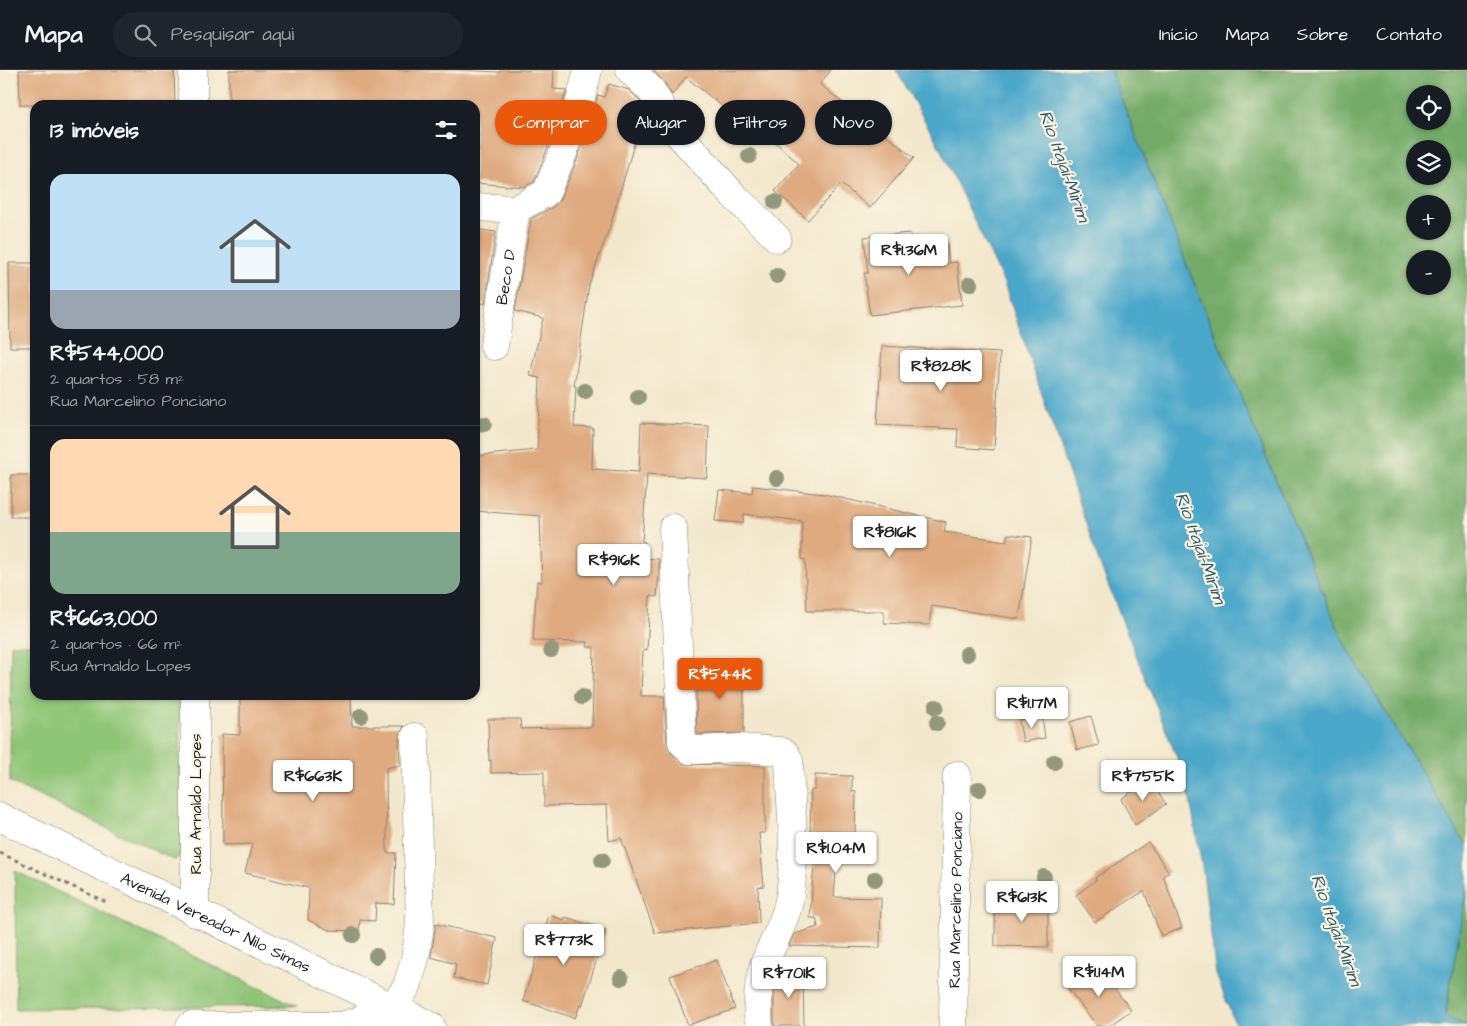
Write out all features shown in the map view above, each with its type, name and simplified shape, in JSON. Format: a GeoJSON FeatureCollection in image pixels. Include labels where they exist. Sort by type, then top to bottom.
{"type":"FeatureCollection","features":[{"type":"Feature","properties":{"kind":"street"},"geometry":{"type":"LineString","coordinates":[[193,70],[193,100]]}},
{"type":"Feature","properties":{"kind":"street"},"geometry":{"type":"LineString","coordinates":[[480,207],[516,209],[546,193],[578,109],[588,70]]}},
{"type":"Feature","properties":{"kind":"street"},"geometry":{"type":"LineString","coordinates":[[630,70],[651,90],[675,130],[734,195],[777,238]]}},
{"type":"Feature","properties":{"kind":"street","name":"Beco D"},"geometry":{"type":"LineString","coordinates":[[494,346],[516,209]]}},
{"type":"Feature","properties":{"kind":"street"},"geometry":{"type":"LineString","coordinates":[[673,528],[682,742],[690,750],[740,748],[780,751],[785,753],[789,760],[792,877],[784,920],[764,966],[757,1003],[759,1026]]}},
{"type":"Feature","properties":{"kind":"street","name":"Rua Arnaldo Lopes"},"geometry":{"type":"LineString","coordinates":[[195,700],[195,913]]}},
{"type":"Feature","properties":{"kind":"street"},"geometry":{"type":"LineString","coordinates":[[190,1026],[341,1026],[389,1012],[407,986],[415,959],[420,925],[415,737]]}},
{"type":"Feature","properties":{"kind":"street","name":"Rua Marcelino Ponciano"},"geometry":{"type":"LineString","coordinates":[[953,1026],[958,775]]}},
{"type":"Feature","properties":{"kind":"street","name":"Avenida Vereador Nilo Simas"},"geometry":{"type":"LineString","coordinates":[[0,817],[195,913],[389,1012],[431,1026]]}},
{"type":"Feature","properties":{"kind":"green space"},"geometry":{"type":"Polygon","coordinates":[[[1110,70],[1467,70],[1467,847],[1343,641],[1205,311],[1110,70]]]}},
{"type":"Feature","properties":{"kind":"green space"},"geometry":{"type":"Polygon","coordinates":[[[11,644],[30,644],[30,700],[180,700],[181,850],[178,858],[174,860],[10,782],[11,644]]]}},
{"type":"Feature","properties":{"kind":"green space"},"geometry":{"type":"Polygon","coordinates":[[[15,871],[297,1006],[16,1009],[15,871]]]}},
{"type":"Feature","properties":{"kind":"green space"},"geometry":{"type":"Polygon","coordinates":[[[1467,885],[1467,1025],[1445,1018],[1467,885]]]}},
{"type":"Feature","properties":{"kind":"water","name":"Rio Itajaí-Mirim"},"geometry":{"type":"Polygon","coordinates":[[[896,70],[1110,70],[1205,311],[1343,641],[1467,847],[1467,885],[1445,1017],[1467,1026],[1236,1026],[1216,974],[1203,872],[1187,783],[1099,562],[1004,283],[937,142],[896,70]]]}},
{"type":"Feature","properties":{"kind":"building"},"geometry":{"type":"Polygon","coordinates":[[[19,70],[174,70],[175,100],[30,100],[30,105],[20,105],[19,70]]]}},
{"type":"Feature","properties":{"kind":"building"},"geometry":{"type":"Polygon","coordinates":[[[229,70],[457,70],[500,72],[500,70],[554,70],[553,89],[567,90],[564,100],[495,100],[495,145],[549,145],[534,182],[523,187],[480,183],[480,100],[229,100],[229,70]]]}},
{"type":"Feature","properties":{"kind":"building"},"geometry":{"type":"Polygon","coordinates":[[[653,70],[831,70],[820,84],[839,100],[815,100],[815,145],[892,145],[892,140],[914,158],[870,208],[841,184],[808,220],[775,191],[799,164],[778,145],[805,145],[805,100],[715,101],[686,77],[672,95],[653,70]]]}},
{"type":"Feature","properties":{"kind":"building"},"geometry":{"type":"Polygon","coordinates":[[[609,84],[629,90],[639,100],[617,100],[617,145],[634,145],[611,223],[589,285],[574,386],[576,386],[574,427],[593,428],[592,469],[639,472],[641,423],[709,426],[707,478],[647,474],[642,541],[645,542],[643,558],[659,559],[659,571],[657,597],[650,596],[647,650],[643,650],[641,696],[664,696],[667,743],[671,753],[684,764],[765,766],[765,833],[759,833],[764,886],[758,887],[759,923],[655,933],[621,838],[609,841],[607,805],[544,806],[544,772],[491,773],[488,719],[520,719],[521,729],[592,727],[594,647],[587,647],[588,642],[533,641],[537,581],[542,582],[540,516],[480,511],[480,456],[537,450],[540,378],[530,376],[543,318],[515,311],[531,219],[553,207],[560,199],[582,145],[607,145],[607,100],[596,100],[598,95],[604,97],[609,84]]]}},
{"type":"Feature","properties":{"kind":"building"},"geometry":{"type":"Polygon","coordinates":[[[480,230],[496,232],[485,304],[480,302],[480,230]]]}},
{"type":"Feature","properties":{"kind":"building"},"geometry":{"type":"Polygon","coordinates":[[[910,233],[912,248],[947,244],[949,263],[957,262],[962,305],[870,315],[864,273],[868,273],[864,237],[910,233]]]}},
{"type":"Feature","properties":{"kind":"building"},"geometry":{"type":"Polygon","coordinates":[[[9,263],[30,263],[30,347],[10,347],[9,263]]]}},
{"type":"Feature","properties":{"kind":"building"},"geometry":{"type":"Polygon","coordinates":[[[882,346],[1000,353],[994,450],[957,447],[958,429],[877,425],[882,346]]]}},
{"type":"Feature","properties":{"kind":"building"},"geometry":{"type":"Polygon","coordinates":[[[11,475],[30,475],[30,517],[11,517],[11,475]]]}},
{"type":"Feature","properties":{"kind":"building"},"geometry":{"type":"Polygon","coordinates":[[[753,486],[824,494],[946,522],[944,532],[1006,541],[1008,534],[1032,537],[1019,619],[932,606],[929,625],[884,623],[884,611],[807,611],[805,560],[802,559],[802,521],[744,514],[743,523],[715,521],[719,490],[752,493],[753,486]]]}},
{"type":"Feature","properties":{"kind":"building"},"geometry":{"type":"Polygon","coordinates":[[[700,665],[744,666],[744,733],[697,734],[697,670],[700,670],[700,665]]]}},
{"type":"Feature","properties":{"kind":"building"},"geometry":{"type":"Polygon","coordinates":[[[240,700],[351,700],[352,726],[404,726],[399,737],[400,765],[386,768],[387,853],[396,853],[394,904],[376,903],[375,921],[360,920],[359,931],[329,930],[308,920],[309,888],[245,873],[252,844],[223,845],[222,734],[240,735],[240,700]]]}},
{"type":"Feature","properties":{"kind":"building"},"geometry":{"type":"Polygon","coordinates":[[[1042,716],[1045,738],[1023,742],[1019,720],[1042,716]]]}},
{"type":"Feature","properties":{"kind":"building"},"geometry":{"type":"Polygon","coordinates":[[[1091,716],[1099,745],[1077,750],[1070,722],[1091,716]]]}},
{"type":"Feature","properties":{"kind":"building"},"geometry":{"type":"Polygon","coordinates":[[[815,775],[852,776],[852,792],[856,791],[855,836],[839,835],[834,897],[881,898],[880,948],[789,946],[794,934],[818,927],[816,918],[810,918],[816,835],[810,835],[811,790],[815,790],[815,775]]]}},
{"type":"Feature","properties":{"kind":"building"},"geometry":{"type":"Polygon","coordinates":[[[1149,779],[1166,804],[1135,825],[1121,799],[1149,779]]]}},
{"type":"Feature","properties":{"kind":"building"},"geometry":{"type":"Polygon","coordinates":[[[1148,842],[1169,872],[1163,876],[1182,928],[1161,936],[1144,891],[1095,922],[1076,895],[1096,880],[1095,878],[1148,842]]]}},
{"type":"Feature","properties":{"kind":"building"},"geometry":{"type":"Polygon","coordinates":[[[995,899],[1048,899],[1048,947],[995,946],[995,899]]]}},
{"type":"Feature","properties":{"kind":"building"},"geometry":{"type":"Polygon","coordinates":[[[549,915],[564,920],[565,917],[606,930],[582,1006],[580,1005],[575,1018],[523,1001],[549,915]]]}},
{"type":"Feature","properties":{"kind":"building"},"geometry":{"type":"Polygon","coordinates":[[[436,924],[497,938],[487,985],[454,978],[456,964],[431,957],[436,924]]]}},
{"type":"Feature","properties":{"kind":"building"},"geometry":{"type":"Polygon","coordinates":[[[717,960],[735,1009],[688,1025],[670,976],[717,960]]]}},
{"type":"Feature","properties":{"kind":"building"},"geometry":{"type":"Polygon","coordinates":[[[1096,964],[1131,1010],[1109,1026],[1097,1026],[1067,987],[1096,964]]]}},
{"type":"Feature","properties":{"kind":"building"},"geometry":{"type":"Polygon","coordinates":[[[779,970],[803,970],[804,1026],[774,1026],[774,992],[779,970]]]}}]}
